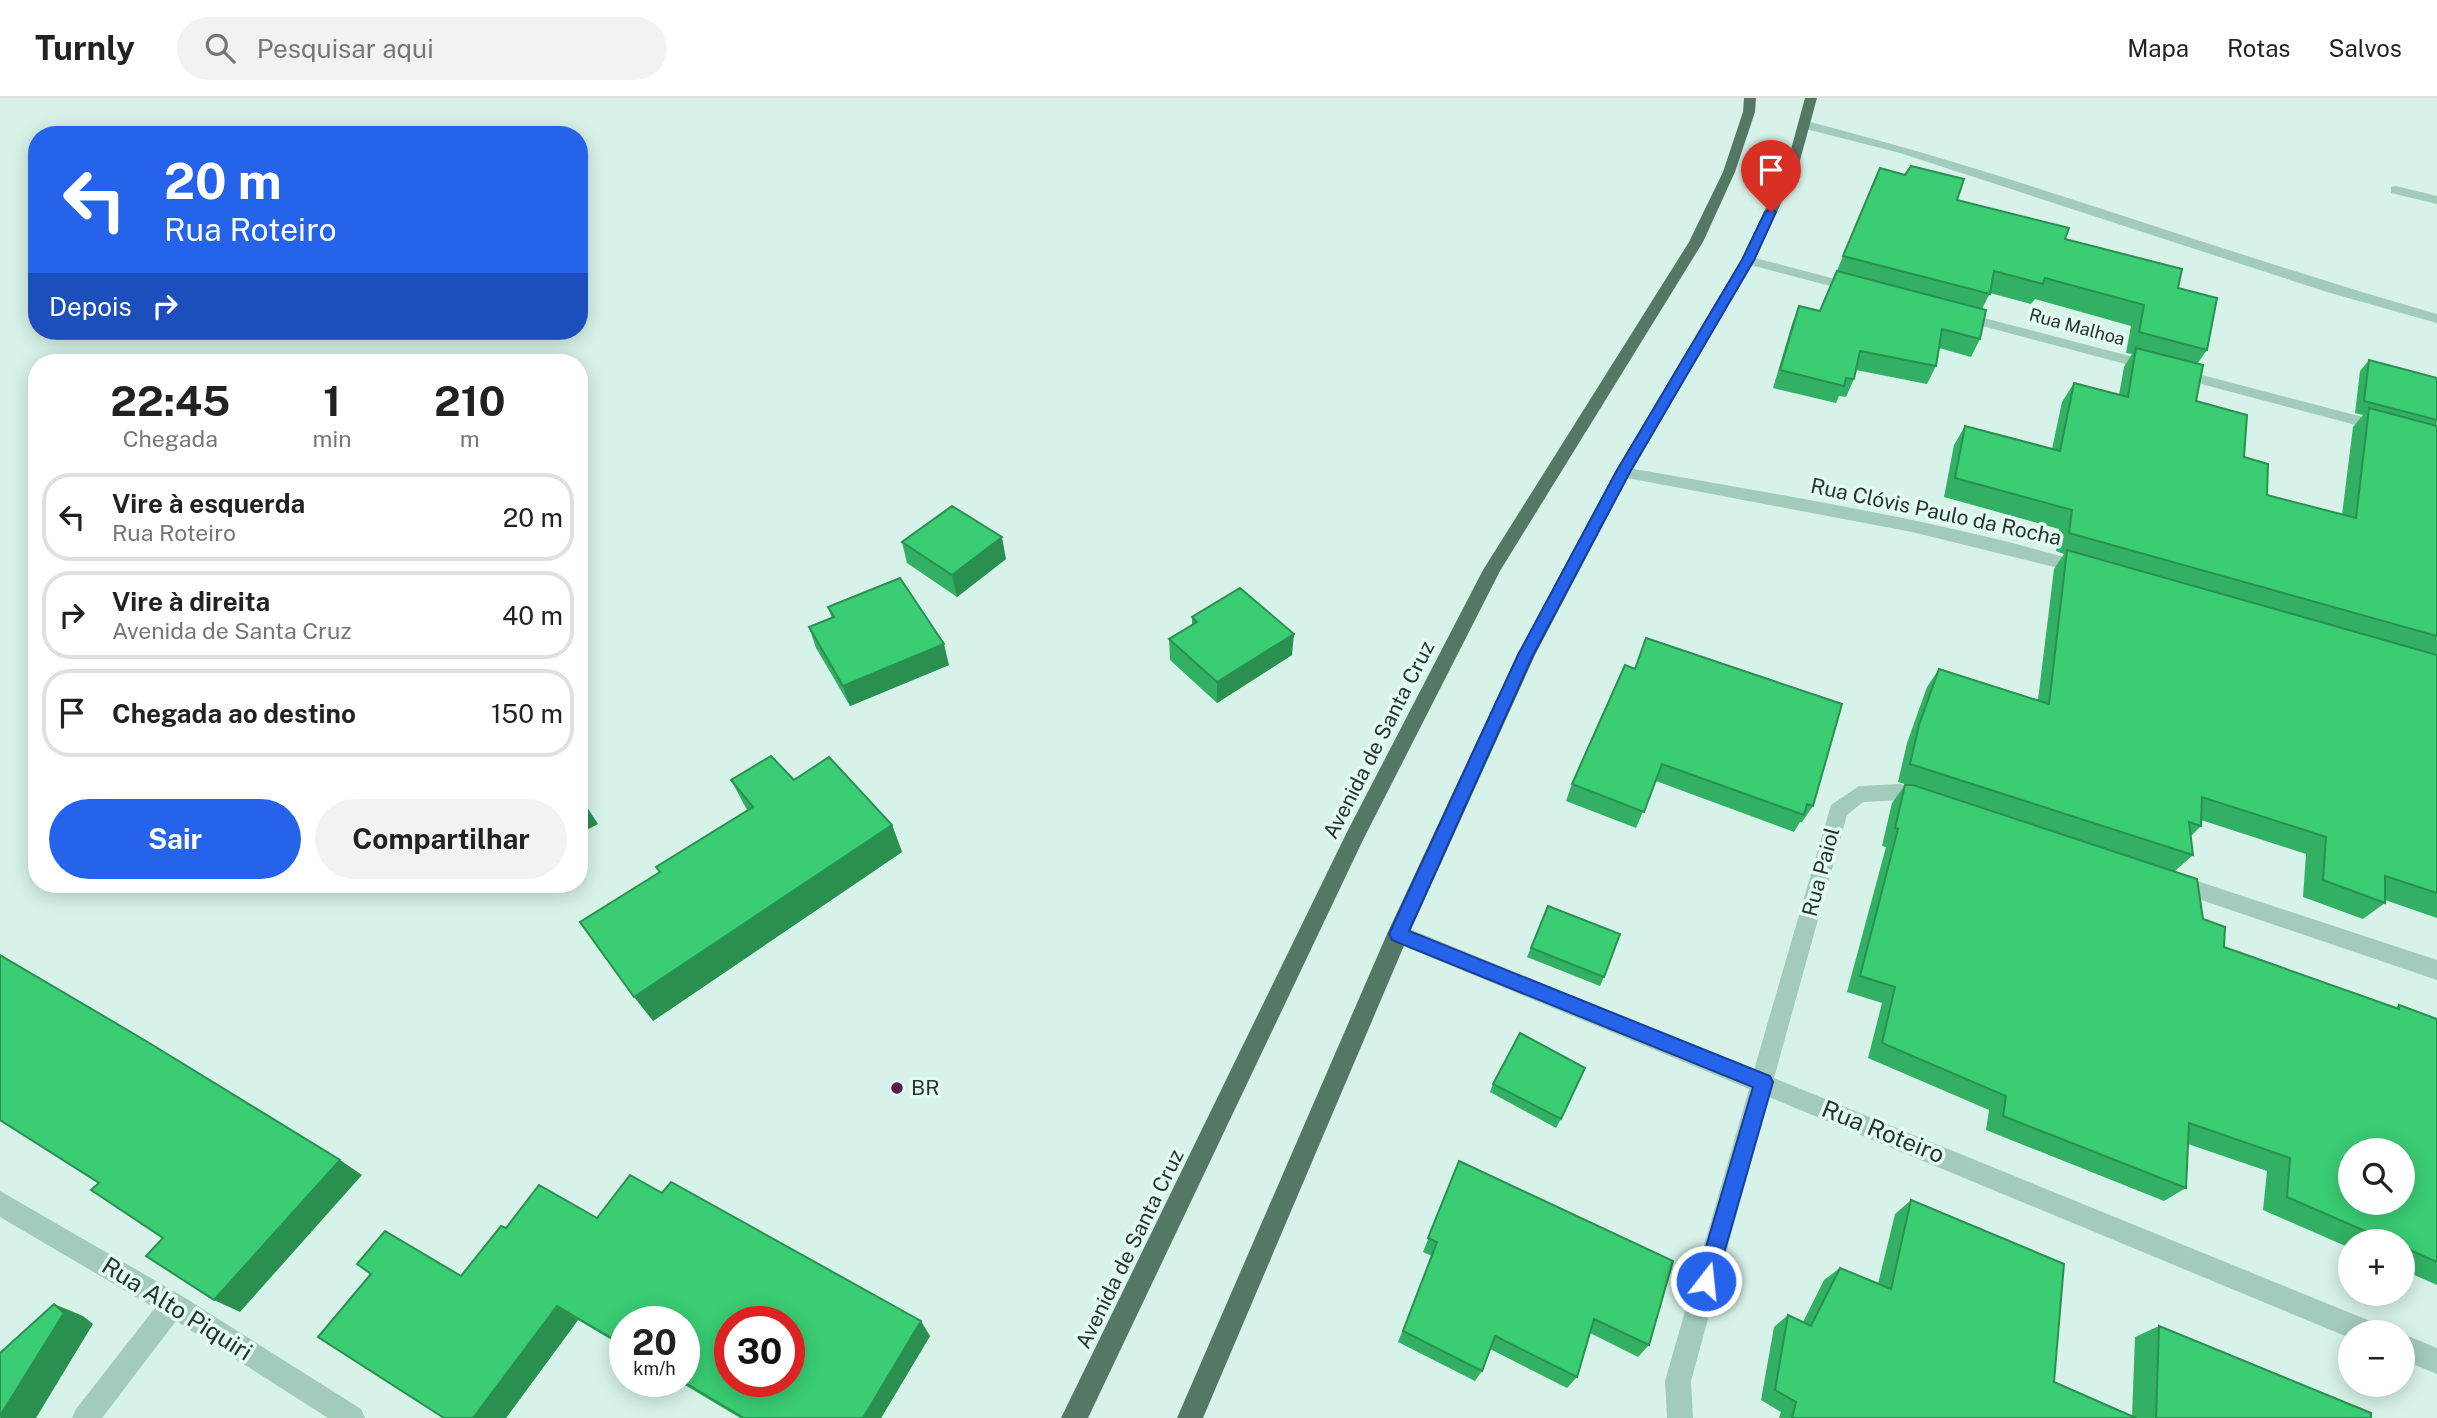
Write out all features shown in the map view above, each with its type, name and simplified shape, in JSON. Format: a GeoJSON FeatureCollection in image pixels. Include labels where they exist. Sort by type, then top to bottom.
{"type":"FeatureCollection","features":[{"type":"Feature","properties":{"kind":"main road","name":"Avenida de Santa Cruz"},"geometry":{"type":"LineString","coordinates":[[1074,1418],[1354,838],[1492,570],[1696,242],[1729,172],[1749,112],[1750,98]]}},
{"type":"Feature","properties":{"kind":"main road"},"geometry":{"type":"LineString","coordinates":[[1190,1418],[1398,934],[1526,655],[1623,472],[1748,260],[1793,164],[1806,125],[1811,98]]}},
{"type":"Feature","properties":{"kind":"street"},"geometry":{"type":"LineString","coordinates":[[1806,125],[1904,150],[2332,289],[2437,319]]}},
{"type":"Feature","properties":{"kind":"street"},"geometry":{"type":"LineString","coordinates":[[2396,190],[2437,200]]}},
{"type":"Feature","properties":{"kind":"street"},"geometry":{"type":"LineString","coordinates":[[1748,260],[1873,293]]}},
{"type":"Feature","properties":{"kind":"street","name":"Rua Malhoa"},"geometry":{"type":"LineString","coordinates":[[1940,311],[2397,431]]}},
{"type":"Feature","properties":{"kind":"street","name":"Rua Clóvis Paulo da Rocha"},"geometry":{"type":"LineString","coordinates":[[1623,472],[2010,547],[2104,574]]}},
{"type":"Feature","properties":{"kind":"street","name":"Rua Paiol"},"geometry":{"type":"LineString","coordinates":[[1680,1418],[1678,1381],[1838,811],[1859,794],[1873,793],[1901,792],[1940,805]]}},
{"type":"Feature","properties":{"kind":"street"},"geometry":{"type":"LineString","coordinates":[[2149,875],[2437,970]]}},
{"type":"Feature","properties":{"kind":"street","name":"Rua Roteiro"},"geometry":{"type":"LineString","coordinates":[[1398,934],[2338,1320]]}},
{"type":"Feature","properties":{"kind":"street","name":"Rua Alto Piquiri"},"geometry":{"type":"LineString","coordinates":[[0,1203],[173,1305],[352,1418]]}},
{"type":"Feature","properties":{"kind":"street"},"geometry":{"type":"LineString","coordinates":[[85,1418],[173,1305]]}},
{"type":"Feature","properties":{"kind":"street"},"geometry":{"type":"LineString","coordinates":[[2415,1352],[2437,1361]]}},
{"type":"Feature","properties":{"kind":"building"},"geometry":{"type":"Polygon","coordinates":[[[1911,166],[1964,179],[1957,200],[2069,228],[2065,239],[2182,269],[2178,288],[2217,298],[2207,350],[2139,332],[2144,305],[2045,278],[2043,284],[1994,271],[1990,294],[1843,256],[1880,168],[1905,175],[1911,166]]]}},
{"type":"Feature","properties":{"kind":"building"},"geometry":{"type":"Polygon","coordinates":[[[1837,271],[1986,310],[1980,339],[1942,329],[1936,366],[1860,351],[1854,379],[1846,378],[1844,386],[1780,370],[1799,306],[1820,311],[1837,271]]]}},
{"type":"Feature","properties":{"kind":"building"},"geometry":{"type":"Polygon","coordinates":[[[2136,348],[2203,365],[2196,401],[2247,415],[2244,457],[2268,464],[2267,495],[2356,518],[2369,408],[2437,426],[2437,636],[2069,533],[2072,510],[1955,478],[1965,426],[2060,451],[2074,383],[2128,397],[2136,348]]]}},
{"type":"Feature","properties":{"kind":"building"},"geometry":{"type":"Polygon","coordinates":[[[2369,360],[2437,378],[2437,420],[2364,401],[2369,360]]]}},
{"type":"Feature","properties":{"kind":"building"},"geometry":{"type":"Polygon","coordinates":[[[952,506],[1002,537],[952,575],[902,542],[952,506]]]}},
{"type":"Feature","properties":{"kind":"building"},"geometry":{"type":"Polygon","coordinates":[[[2067,550],[2437,655],[2437,893],[2385,876],[2385,903],[2323,880],[2326,837],[2202,797],[2201,826],[2189,822],[2193,855],[1910,764],[1919,725],[1939,669],[2049,704],[2067,550]]]}},
{"type":"Feature","properties":{"kind":"building"},"geometry":{"type":"Polygon","coordinates":[[[900,578],[944,644],[843,686],[809,627],[834,617],[828,607],[900,578]]]}},
{"type":"Feature","properties":{"kind":"building"},"geometry":{"type":"Polygon","coordinates":[[[1240,588],[1294,634],[1217,682],[1169,639],[1197,622],[1192,617],[1240,588]]]}},
{"type":"Feature","properties":{"kind":"building"},"geometry":{"type":"Polygon","coordinates":[[[1646,638],[1842,704],[1813,806],[1807,804],[1804,815],[1662,764],[1644,812],[1572,784],[1625,665],[1635,669],[1646,638]]]}},
{"type":"Feature","properties":{"kind":"building"},"geometry":{"type":"Polygon","coordinates":[[[771,756],[794,780],[829,757],[892,825],[634,997],[580,922],[660,872],[656,867],[753,807],[731,780],[771,756]]]}},
{"type":"Feature","properties":{"kind":"building"},"geometry":{"type":"Polygon","coordinates":[[[1905,785],[1913,785],[2197,879],[2203,919],[2225,927],[2224,947],[2399,1009],[2399,1005],[2437,1019],[2437,1262],[2415,1252],[2415,1229],[2360,1229],[2287,1197],[2290,1158],[2189,1123],[2186,1188],[2003,1116],[2006,1096],[1882,1043],[1895,987],[1860,976],[1898,829],[1895,828],[1905,785]]]}},
{"type":"Feature","properties":{"kind":"building"},"geometry":{"type":"Polygon","coordinates":[[[1548,906],[1620,934],[1604,977],[1531,948],[1548,906]]]}},
{"type":"Feature","properties":{"kind":"building"},"geometry":{"type":"Polygon","coordinates":[[[0,955],[340,1160],[214,1300],[146,1256],[163,1238],[91,1190],[99,1183],[0,1120],[0,955]]]}},
{"type":"Feature","properties":{"kind":"building"},"geometry":{"type":"Polygon","coordinates":[[[1520,1033],[1585,1068],[1561,1119],[1493,1084],[1520,1033]]]}},
{"type":"Feature","properties":{"kind":"building"},"geometry":{"type":"Polygon","coordinates":[[[1459,1161],[1673,1261],[1649,1345],[1594,1319],[1577,1377],[1495,1336],[1482,1371],[1403,1331],[1437,1242],[1428,1238],[1459,1161]]]}},
{"type":"Feature","properties":{"kind":"building"},"geometry":{"type":"Polygon","coordinates":[[[630,1175],[662,1193],[671,1182],[921,1321],[863,1418],[744,1418],[700,1392],[700,1306],[609,1306],[609,1337],[557,1306],[473,1418],[444,1418],[318,1337],[371,1274],[357,1264],[385,1231],[461,1276],[501,1226],[506,1228],[539,1185],[597,1218],[630,1175]]]}},
{"type":"Feature","properties":{"kind":"building"},"geometry":{"type":"Polygon","coordinates":[[[1911,1200],[2064,1264],[2054,1382],[2136,1418],[1792,1418],[1796,1402],[1775,1390],[1788,1315],[1811,1326],[1840,1268],[1891,1289],[1911,1200]]]}},
{"type":"Feature","properties":{"kind":"building"},"geometry":{"type":"Polygon","coordinates":[[[54,1304],[64,1313],[0,1416],[0,1353],[54,1304]]]}},
{"type":"Feature","properties":{"kind":"building"},"geometry":{"type":"Polygon","coordinates":[[[2159,1326],[2371,1413],[2371,1418],[2156,1418],[2159,1326]]]}},
{"type":"Feature","properties":{"kind":"place","name":"BR"},"geometry":{"type":"Point","coordinates":[897,1088]}},
{"type":"Feature","properties":{"kind":"route"},"geometry":{"type":"LineString","coordinates":[[1706,1281],[1763,1082],[1398,934],[1526,655],[1623,472],[1748,260],[1771,212]]}}]}
